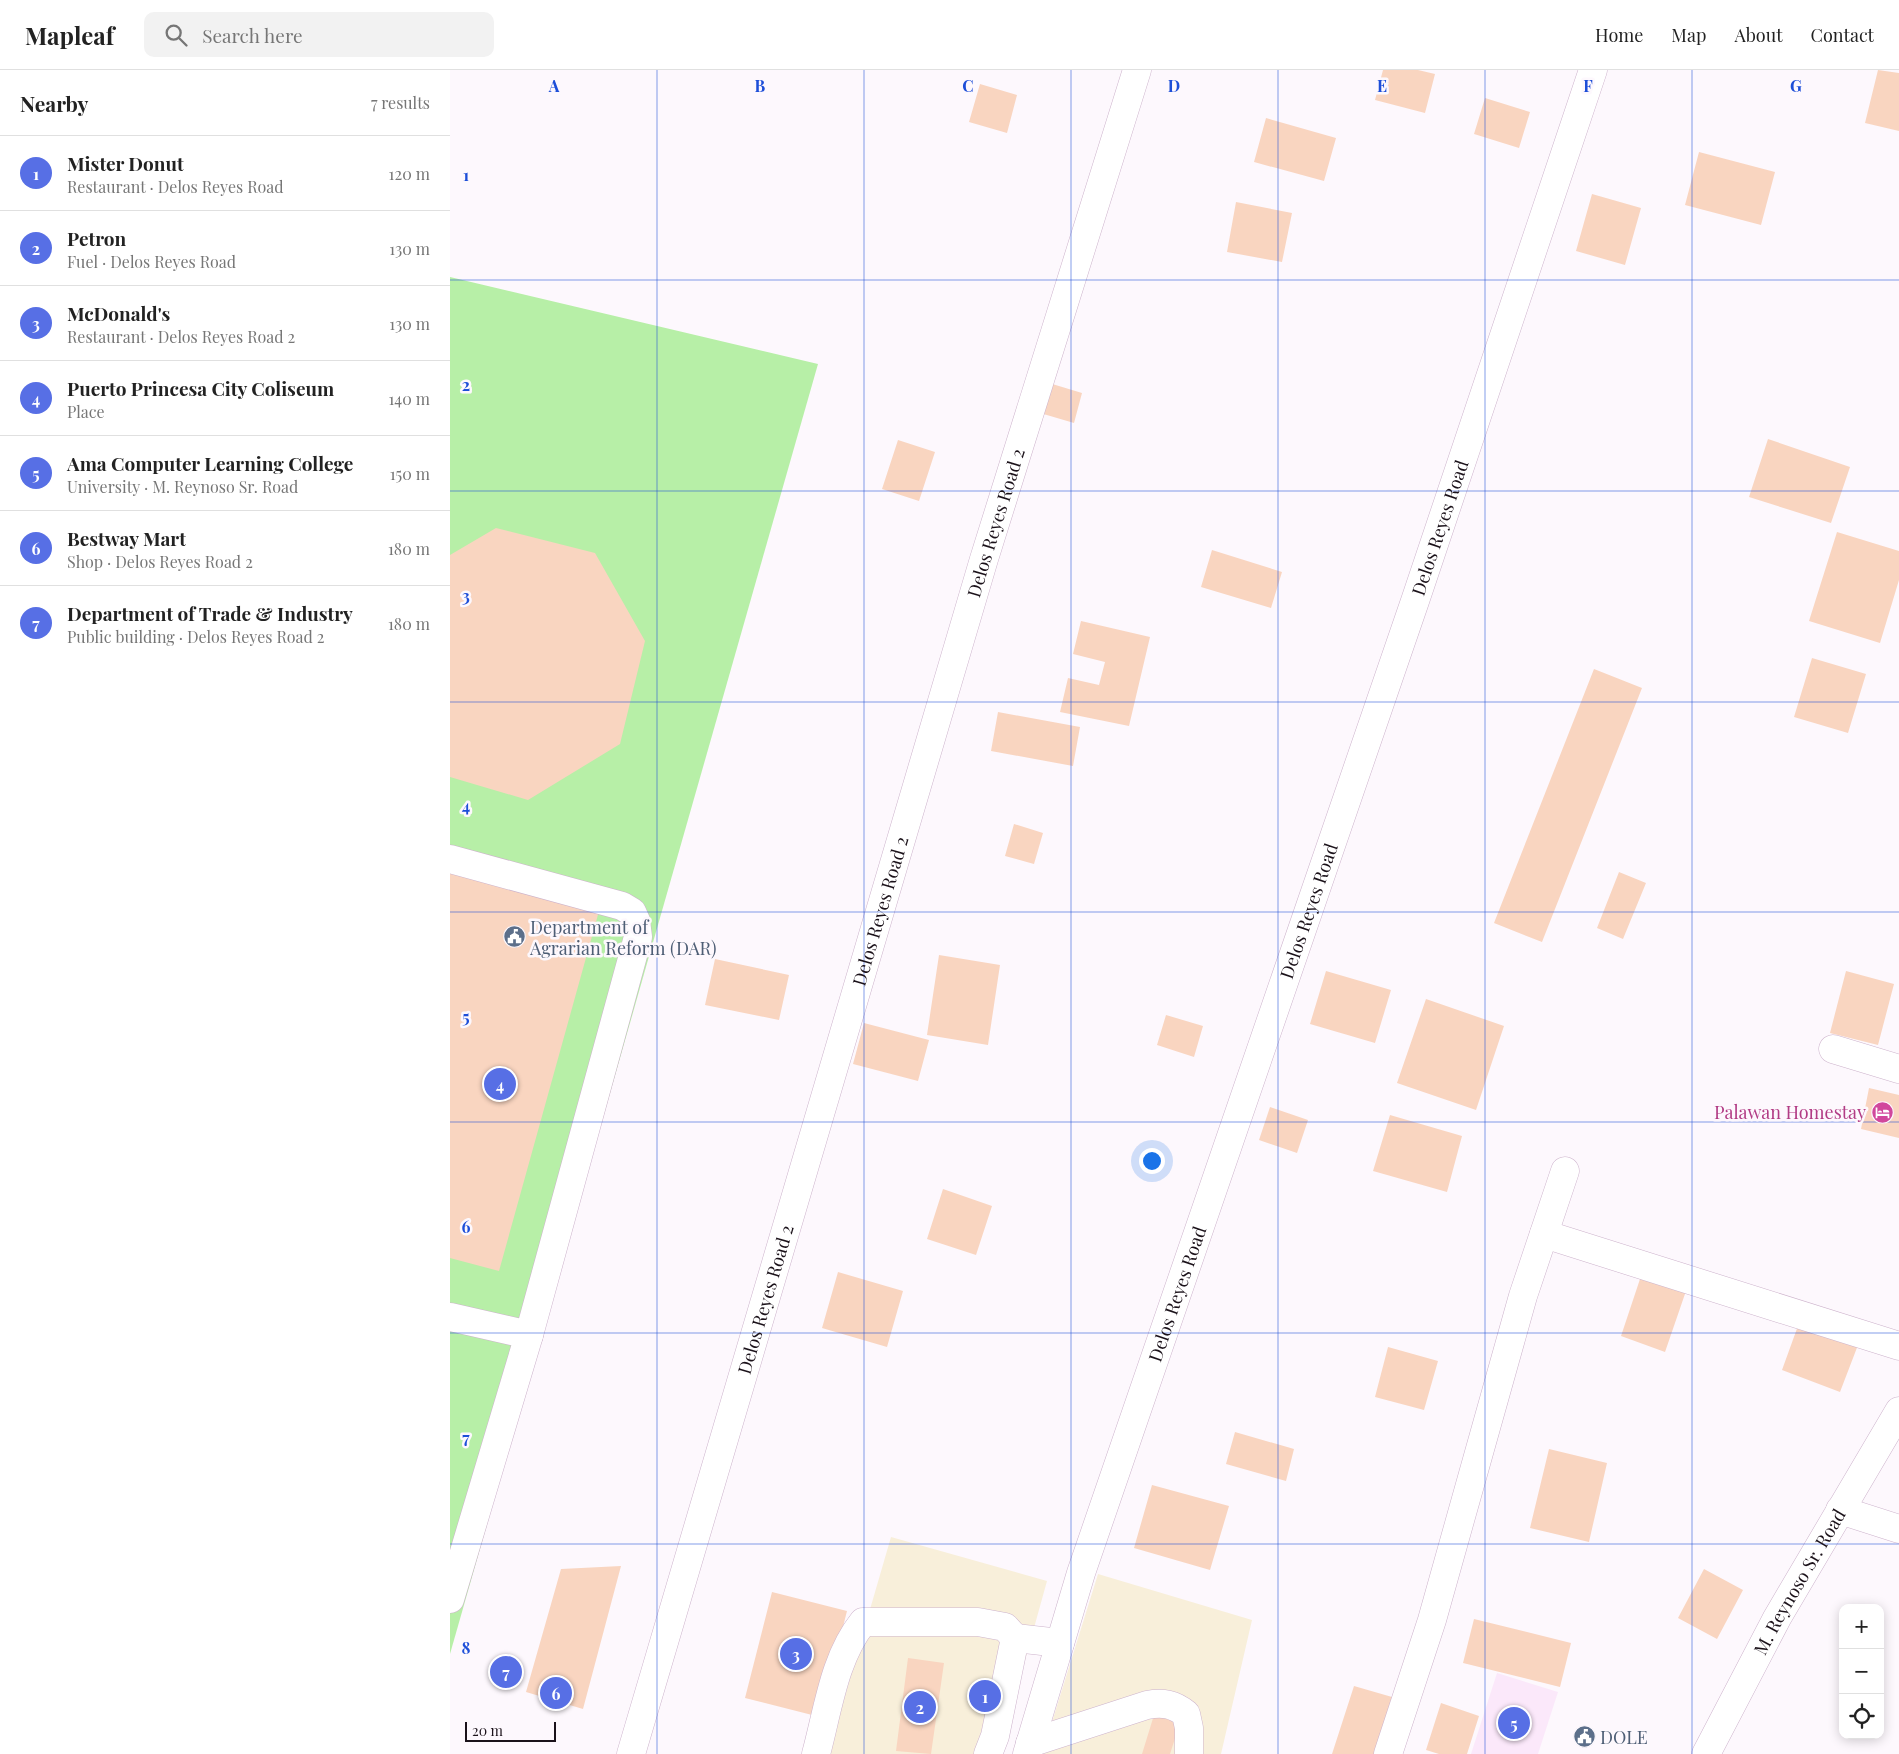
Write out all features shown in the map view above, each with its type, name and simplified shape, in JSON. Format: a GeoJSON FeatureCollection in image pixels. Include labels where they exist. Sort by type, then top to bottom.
{"type":"FeatureCollection","features":[{"type":"Feature","properties":{"kind":"street","name":"Delos Reyes Road 2"},"geometry":{"type":"LineString","coordinates":[[631,1754],[984,559],[1136,70]]}},
{"type":"Feature","properties":{"kind":"street","name":"Delos Reyes Road"},"geometry":{"type":"LineString","coordinates":[[1028,1749],[1081,1573],[1415,601],[1593,70]]}},
{"type":"Feature","properties":{"kind":"street"},"geometry":{"type":"LineString","coordinates":[[450,859],[622,906],[632,912],[638,930],[529,1335],[450,1600]]}},
{"type":"Feature","properties":{"kind":"street"},"geometry":{"type":"LineString","coordinates":[[1833,1049],[1899,1069]]}},
{"type":"Feature","properties":{"kind":"street"},"geometry":{"type":"LineString","coordinates":[[1388,1754],[1432,1620],[1523,1296],[1565,1171]]}},
{"type":"Feature","properties":{"kind":"street"},"geometry":{"type":"LineString","coordinates":[[1544,1234],[1899,1346]]}},
{"type":"Feature","properties":{"kind":"street"},"geometry":{"type":"LineString","coordinates":[[450,1317],[529,1335]]}},
{"type":"Feature","properties":{"kind":"street","name":"M. Reynoso Sr. Road"},"geometry":{"type":"LineString","coordinates":[[1706,1754],[1777,1618],[1899,1411]]}},
{"type":"Feature","properties":{"kind":"street"},"geometry":{"type":"LineString","coordinates":[[1840,1510],[1899,1529]]}},
{"type":"Feature","properties":{"kind":"street"},"geometry":{"type":"LineString","coordinates":[[816,1754],[842,1655],[863,1622],[978,1622],[1005,1627],[1015,1638],[1060,1643]]}},
{"type":"Feature","properties":{"kind":"street"},"geometry":{"type":"LineString","coordinates":[[988,1754],[995,1736],[1015,1638]]}},
{"type":"Feature","properties":{"kind":"street"},"geometry":{"type":"LineString","coordinates":[[1028,1749],[1147,1704],[1158,1703],[1169,1704],[1186,1714],[1190,1728],[1189,1754]]}},
{"type":"Feature","properties":{"kind":"shaded area"},"geometry":{"type":"Polygon","coordinates":[[[891,1537],[1047,1581],[999,1754],[828,1754],[891,1537]]]}},
{"type":"Feature","properties":{"kind":"shaded area"},"geometry":{"type":"Polygon","coordinates":[[[1098,1574],[1252,1620],[1221,1754],[1042,1754],[1098,1574]]]}},
{"type":"Feature","properties":{"kind":"shaded area"},"geometry":{"type":"Polygon","coordinates":[[[1497,1673],[1558,1692],[1538,1754],[1471,1754],[1497,1673]]]}},
{"type":"Feature","properties":{"kind":"green space"},"geometry":{"type":"Polygon","coordinates":[[[450,277],[818,364],[450,1654],[450,277]]]}},
{"type":"Feature","properties":{"kind":"building"},"geometry":{"type":"Polygon","coordinates":[[[1383,70],[1418,70],[1435,74],[1425,113],[1375,100],[1383,70]]]}},
{"type":"Feature","properties":{"kind":"building"},"geometry":{"type":"Polygon","coordinates":[[[1878,70],[1899,73],[1899,131],[1865,123],[1878,70]]]}},
{"type":"Feature","properties":{"kind":"building"},"geometry":{"type":"Polygon","coordinates":[[[980,84],[1017,95],[1007,133],[969,122],[980,84]]]}},
{"type":"Feature","properties":{"kind":"building"},"geometry":{"type":"Polygon","coordinates":[[[1485,98],[1530,112],[1519,148],[1474,134],[1485,98]]]}},
{"type":"Feature","properties":{"kind":"building"},"geometry":{"type":"Polygon","coordinates":[[[1266,118],[1336,138],[1324,181],[1254,162],[1266,118]]]}},
{"type":"Feature","properties":{"kind":"building"},"geometry":{"type":"Polygon","coordinates":[[[1699,152],[1775,172],[1761,225],[1685,205],[1699,152]]]}},
{"type":"Feature","properties":{"kind":"building"},"geometry":{"type":"Polygon","coordinates":[[[1592,194],[1641,208],[1625,265],[1576,251],[1592,194]]]}},
{"type":"Feature","properties":{"kind":"building"},"geometry":{"type":"Polygon","coordinates":[[[1236,202],[1292,213],[1282,262],[1227,252],[1236,202]]]}},
{"type":"Feature","properties":{"kind":"building"},"geometry":{"type":"Polygon","coordinates":[[[1049,383],[1082,393],[1074,423],[1040,413],[1049,383]]]}},
{"type":"Feature","properties":{"kind":"building"},"geometry":{"type":"Polygon","coordinates":[[[1768,439],[1850,467],[1831,523],[1749,497],[1768,439]]]}},
{"type":"Feature","properties":{"kind":"building"},"geometry":{"type":"Polygon","coordinates":[[[898,440],[935,452],[919,501],[882,489],[898,440]]]}},
{"type":"Feature","properties":{"kind":"building"},"geometry":{"type":"Polygon","coordinates":[[[496,528],[595,553],[645,641],[620,744],[528,800],[450,777],[450,555],[496,528]]]}},
{"type":"Feature","properties":{"kind":"building"},"geometry":{"type":"Polygon","coordinates":[[[1837,532],[1899,551],[1899,580],[1880,643],[1809,621],[1837,532]]]}},
{"type":"Feature","properties":{"kind":"building"},"geometry":{"type":"Polygon","coordinates":[[[1212,550],[1282,572],[1271,608],[1201,587],[1212,550]]]}},
{"type":"Feature","properties":{"kind":"building"},"geometry":{"type":"Polygon","coordinates":[[[1081,621],[1150,637],[1129,726],[1060,712],[1068,678],[1099,685],[1105,662],[1073,654],[1081,621]]]}},
{"type":"Feature","properties":{"kind":"building"},"geometry":{"type":"Polygon","coordinates":[[[1812,658],[1866,674],[1848,733],[1794,717],[1812,658]]]}},
{"type":"Feature","properties":{"kind":"building"},"geometry":{"type":"Polygon","coordinates":[[[1594,669],[1642,688],[1542,942],[1494,923],[1594,669]]]}},
{"type":"Feature","properties":{"kind":"building"},"geometry":{"type":"Polygon","coordinates":[[[998,712],[1080,727],[1073,766],[991,751],[998,712]]]}},
{"type":"Feature","properties":{"kind":"building"},"geometry":{"type":"Polygon","coordinates":[[[1014,824],[1043,833],[1034,864],[1005,856],[1014,824]]]}},
{"type":"Feature","properties":{"kind":"building"},"geometry":{"type":"Polygon","coordinates":[[[450,870],[599,911],[499,1271],[450,1258],[450,870]]]}},
{"type":"Feature","properties":{"kind":"building"},"geometry":{"type":"Polygon","coordinates":[[[1619,872],[1646,883],[1623,939],[1597,928],[1619,872]]]}},
{"type":"Feature","properties":{"kind":"building"},"geometry":{"type":"Polygon","coordinates":[[[939,955],[1000,965],[988,1045],[927,1035],[939,955]]]}},
{"type":"Feature","properties":{"kind":"building"},"geometry":{"type":"Polygon","coordinates":[[[715,959],[789,975],[779,1020],[705,1005],[715,959]]]}},
{"type":"Feature","properties":{"kind":"building"},"geometry":{"type":"Polygon","coordinates":[[[1326,971],[1391,990],[1375,1043],[1310,1024],[1326,971]]]}},
{"type":"Feature","properties":{"kind":"building"},"geometry":{"type":"Polygon","coordinates":[[[1846,971],[1894,984],[1878,1045],[1830,1033],[1846,971]]]}},
{"type":"Feature","properties":{"kind":"building"},"geometry":{"type":"Polygon","coordinates":[[[1426,999],[1504,1026],[1476,1110],[1397,1083],[1426,999]]]}},
{"type":"Feature","properties":{"kind":"building"},"geometry":{"type":"Polygon","coordinates":[[[1166,1015],[1203,1026],[1194,1057],[1157,1045],[1166,1015]]]}},
{"type":"Feature","properties":{"kind":"building"},"geometry":{"type":"Polygon","coordinates":[[[864,1023],[929,1040],[918,1081],[853,1064],[864,1023]]]}},
{"type":"Feature","properties":{"kind":"building","name":"Palawan Homestay"},"geometry":{"type":"Polygon","coordinates":[[[1869,1088],[1899,1095],[1899,1138],[1861,1129],[1869,1088]]]}},
{"type":"Feature","properties":{"kind":"building"},"geometry":{"type":"Polygon","coordinates":[[[1270,1107],[1308,1120],[1297,1153],[1259,1140],[1270,1107]]]}},
{"type":"Feature","properties":{"kind":"building"},"geometry":{"type":"Polygon","coordinates":[[[1390,1115],[1462,1136],[1447,1192],[1373,1171],[1390,1115]]]}},
{"type":"Feature","properties":{"kind":"building"},"geometry":{"type":"Polygon","coordinates":[[[943,1189],[992,1206],[976,1255],[927,1239],[943,1189]]]}},
{"type":"Feature","properties":{"kind":"building"},"geometry":{"type":"Polygon","coordinates":[[[838,1272],[903,1291],[887,1347],[822,1328],[838,1272]]]}},
{"type":"Feature","properties":{"kind":"building"},"geometry":{"type":"Polygon","coordinates":[[[1641,1276],[1686,1291],[1665,1352],[1621,1336],[1641,1276]]]}},
{"type":"Feature","properties":{"kind":"building"},"geometry":{"type":"Polygon","coordinates":[[[1799,1323],[1858,1345],[1840,1392],[1782,1370],[1799,1323]]]}},
{"type":"Feature","properties":{"kind":"building"},"geometry":{"type":"Polygon","coordinates":[[[1388,1347],[1438,1361],[1424,1410],[1375,1397],[1388,1347]]]}},
{"type":"Feature","properties":{"kind":"building"},"geometry":{"type":"Polygon","coordinates":[[[1235,1432],[1294,1449],[1286,1481],[1226,1464],[1235,1432]]]}},
{"type":"Feature","properties":{"kind":"building"},"geometry":{"type":"Polygon","coordinates":[[[1549,1449],[1607,1463],[1589,1542],[1530,1528],[1549,1449]]]}},
{"type":"Feature","properties":{"kind":"building"},"geometry":{"type":"Polygon","coordinates":[[[1152,1485],[1229,1506],[1210,1570],[1134,1548],[1152,1485]]]}},
{"type":"Feature","properties":{"kind":"building"},"geometry":{"type":"Polygon","coordinates":[[[621,1566],[583,1709],[526,1692],[561,1569],[621,1566]]]}},
{"type":"Feature","properties":{"kind":"building"},"geometry":{"type":"Polygon","coordinates":[[[1704,1569],[1743,1590],[1717,1639],[1678,1618],[1704,1569]]]}},
{"type":"Feature","properties":{"kind":"building"},"geometry":{"type":"Polygon","coordinates":[[[772,1592],[847,1611],[820,1717],[745,1698],[772,1592]]]}},
{"type":"Feature","properties":{"kind":"building"},"geometry":{"type":"Polygon","coordinates":[[[1474,1619],[1571,1643],[1560,1687],[1463,1663],[1474,1619]]]}},
{"type":"Feature","properties":{"kind":"building"},"geometry":{"type":"Polygon","coordinates":[[[908,1658],[944,1663],[931,1754],[896,1751],[908,1658]]]}},
{"type":"Feature","properties":{"kind":"building"},"geometry":{"type":"Polygon","coordinates":[[[1354,1686],[1392,1697],[1374,1754],[1332,1754],[1354,1686]]]}},
{"type":"Feature","properties":{"kind":"building"},"geometry":{"type":"Polygon","coordinates":[[[1441,1703],[1479,1716],[1467,1754],[1439,1754],[1426,1750],[1441,1703]]]}},
{"type":"Feature","properties":{"kind":"building"},"geometry":{"type":"Polygon","coordinates":[[[1154,1715],[1180,1723],[1170,1754],[1142,1754],[1154,1715]]]}},
{"type":"Feature","properties":{"kind":"place","name":"Department of Agrarian Reform (DAR)"},"geometry":{"type":"Point","coordinates":[514,937]}},
{"type":"Feature","properties":{"kind":"place","name":"Puerto Princesa City Coliseum"},"geometry":{"type":"Point","coordinates":[500,1084]}},
{"type":"Feature","properties":{"kind":"place","name":"Palawan Homestay"},"geometry":{"type":"Point","coordinates":[1882,1112]}},
{"type":"Feature","properties":{"kind":"place","name":"McDonald's"},"geometry":{"type":"Point","coordinates":[796,1654]}},
{"type":"Feature","properties":{"kind":"place","name":"Department of Trade & Industry"},"geometry":{"type":"Point","coordinates":[506,1672]}},
{"type":"Feature","properties":{"kind":"place","name":"Bestway Mart"},"geometry":{"type":"Point","coordinates":[556,1693]}},
{"type":"Feature","properties":{"kind":"place","name":"Mister Donut"},"geometry":{"type":"Point","coordinates":[985,1696]}},
{"type":"Feature","properties":{"kind":"place","name":"Petron"},"geometry":{"type":"Point","coordinates":[920,1707]}},
{"type":"Feature","properties":{"kind":"place","name":"Ama Computer Learning College"},"geometry":{"type":"Point","coordinates":[1514,1723]}},
{"type":"Feature","properties":{"kind":"place","name":"DOLE"},"geometry":{"type":"Point","coordinates":[1584,1737]}}]}
